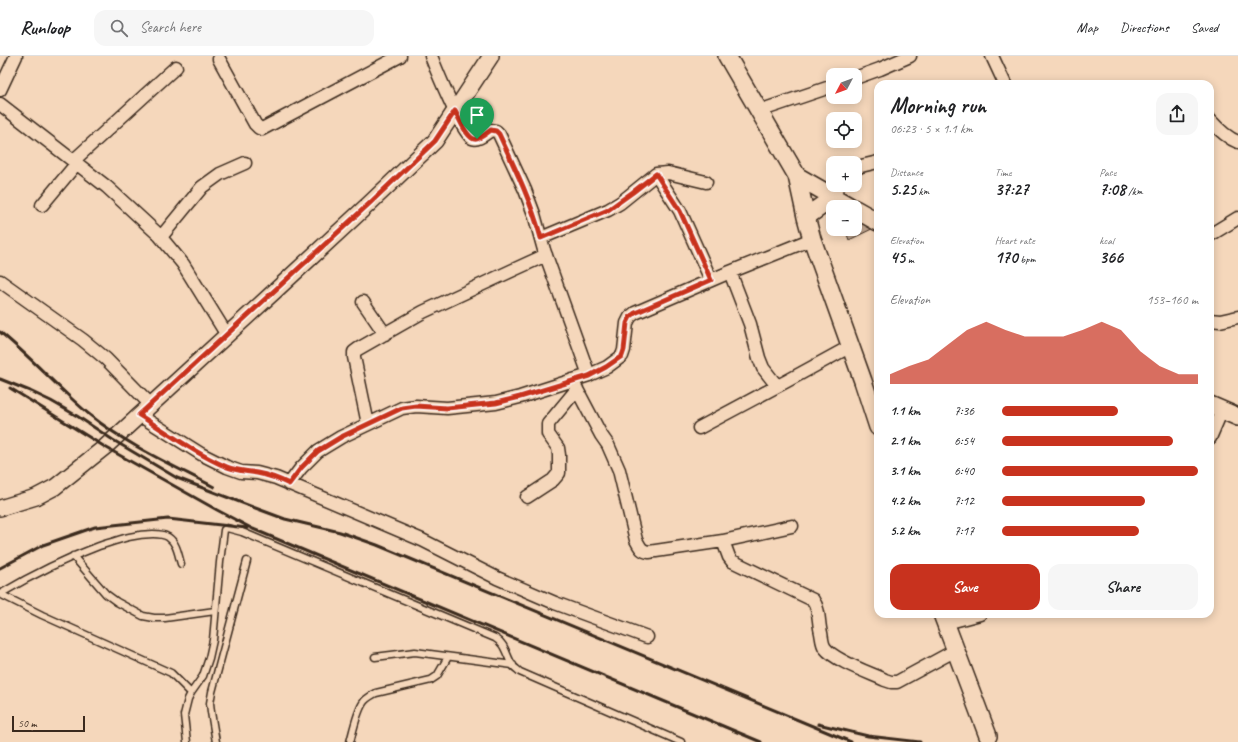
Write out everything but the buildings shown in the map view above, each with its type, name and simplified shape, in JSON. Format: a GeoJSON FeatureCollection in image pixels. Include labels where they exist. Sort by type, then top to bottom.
{"type":"FeatureCollection","features":[{"type":"Feature","properties":{"kind":"main road"},"geometry":{"type":"LineString","coordinates":[[727,56],[797,176],[812,239],[874,415]]}},
{"type":"Feature","properties":{"kind":"main road"},"geometry":{"type":"LineString","coordinates":[[797,176],[835,193],[844,200]]}},
{"type":"Feature","properties":{"kind":"main road"},"geometry":{"type":"LineString","coordinates":[[806,217],[835,193]]}},
{"type":"Feature","properties":{"kind":"main road"},"geometry":{"type":"LineString","coordinates":[[862,213],[874,220]]}},
{"type":"Feature","properties":{"kind":"main road"},"geometry":{"type":"LineString","coordinates":[[1216,407],[1238,417]]}},
{"type":"Feature","properties":{"kind":"main road"},"geometry":{"type":"LineString","coordinates":[[944,618],[989,739]]}},
{"type":"Feature","properties":{"kind":"street"},"geometry":{"type":"LineString","coordinates":[[0,90],[16,56]]}},
{"type":"Feature","properties":{"kind":"street"},"geometry":{"type":"LineString","coordinates":[[218,59],[256,124],[262,129],[400,56]]}},
{"type":"Feature","properties":{"kind":"street"},"geometry":{"type":"LineString","coordinates":[[431,56],[455,111],[469,136],[473,139],[477,139],[491,130],[496,131],[499,134],[525,190],[534,214],[546,255],[589,376]]}},
{"type":"Feature","properties":{"kind":"street"},"geometry":{"type":"LineString","coordinates":[[0,508],[36,497],[55,487],[105,447],[151,405],[435,141],[491,56]]}},
{"type":"Feature","properties":{"kind":"street"},"geometry":{"type":"LineString","coordinates":[[862,75],[910,56]]}},
{"type":"Feature","properties":{"kind":"street"},"geometry":{"type":"LineString","coordinates":[[992,56],[1003,80]]}},
{"type":"Feature","properties":{"kind":"street"},"geometry":{"type":"LineString","coordinates":[[42,205],[75,162],[176,67]]}},
{"type":"Feature","properties":{"kind":"street"},"geometry":{"type":"LineString","coordinates":[[759,111],[826,88]]}},
{"type":"Feature","properties":{"kind":"street"},"geometry":{"type":"LineString","coordinates":[[0,104],[107,187],[161,237],[183,264],[227,335]]}},
{"type":"Feature","properties":{"kind":"street"},"geometry":{"type":"LineString","coordinates":[[1214,124],[1219,130],[1238,142]]}},
{"type":"Feature","properties":{"kind":"street"},"geometry":{"type":"LineString","coordinates":[[161,237],[202,187],[220,174],[245,163]]}},
{"type":"Feature","properties":{"kind":"street"},"geometry":{"type":"LineString","coordinates":[[862,166],[874,163]]}},
{"type":"Feature","properties":{"kind":"street"},"geometry":{"type":"LineString","coordinates":[[541,238],[608,210],[656,174],[668,173],[706,182]]}},
{"type":"Feature","properties":{"kind":"street"},"geometry":{"type":"LineString","coordinates":[[656,174],[680,211],[711,280]]}},
{"type":"Feature","properties":{"kind":"street"},"geometry":{"type":"LineString","coordinates":[[1214,233],[1238,218]]}},
{"type":"Feature","properties":{"kind":"street"},"geometry":{"type":"LineString","coordinates":[[289,484],[301,468],[318,451],[341,437],[402,408],[416,406],[447,408],[496,403],[574,385],[622,356],[627,323],[630,317],[635,313],[812,239]]}},
{"type":"Feature","properties":{"kind":"street"},"geometry":{"type":"LineString","coordinates":[[368,424],[354,352],[423,312],[546,255]]}},
{"type":"Feature","properties":{"kind":"street"},"geometry":{"type":"LineString","coordinates":[[730,272],[750,324],[763,368],[778,386]]}},
{"type":"Feature","properties":{"kind":"street"},"geometry":{"type":"LineString","coordinates":[[0,280],[83,340],[106,359],[151,405]]}},
{"type":"Feature","properties":{"kind":"street"},"geometry":{"type":"LineString","coordinates":[[363,302],[385,334]]}},
{"type":"Feature","properties":{"kind":"street"},"geometry":{"type":"LineString","coordinates":[[1214,321],[1220,322],[1238,317]]}},
{"type":"Feature","properties":{"kind":"street"},"geometry":{"type":"LineString","coordinates":[[699,428],[850,346]]}},
{"type":"Feature","properties":{"kind":"street"},"geometry":{"type":"LineString","coordinates":[[527,498],[552,480],[559,473],[558,448],[548,434],[548,424],[574,385]]}},
{"type":"Feature","properties":{"kind":"street"},"geometry":{"type":"LineString","coordinates":[[574,385],[608,445],[619,470],[636,540],[643,551],[650,552],[723,541],[792,526]]}},
{"type":"Feature","properties":{"kind":"street"},"geometry":{"type":"LineString","coordinates":[[1214,417],[1216,407]]}},
{"type":"Feature","properties":{"kind":"street"},"geometry":{"type":"LineString","coordinates":[[139,415],[202,454],[227,467],[241,472],[257,473],[276,478],[422,540],[497,578],[555,603],[647,637]]}},
{"type":"Feature","properties":{"kind":"street"},"geometry":{"type":"LineString","coordinates":[[723,541],[732,561],[813,600],[817,608],[825,648],[842,661],[885,680],[897,682],[956,650]]}},
{"type":"Feature","properties":{"kind":"lane"},"geometry":{"type":"LineString","coordinates":[[187,742],[184,715],[191,693],[203,676],[210,658],[224,530],[227,528],[242,532],[500,640],[513,665],[520,672],[681,742]]}},
{"type":"Feature","properties":{"kind":"lane"},"geometry":{"type":"LineString","coordinates":[[0,594],[73,556],[129,536],[162,534],[167,536],[173,541],[176,547],[181,564]]}},
{"type":"Feature","properties":{"kind":"lane"},"geometry":{"type":"LineString","coordinates":[[73,556],[106,594],[117,602],[144,616],[166,618],[215,611]]}},
{"type":"Feature","properties":{"kind":"lane"},"geometry":{"type":"LineString","coordinates":[[216,742],[210,703],[247,561]]}},
{"type":"Feature","properties":{"kind":"lane"},"geometry":{"type":"LineString","coordinates":[[0,594],[42,615],[171,673],[191,693]]}},
{"type":"Feature","properties":{"kind":"lane"},"geometry":{"type":"LineString","coordinates":[[375,657],[415,652],[513,665]]}},
{"type":"Feature","properties":{"kind":"lane"},"geometry":{"type":"LineString","coordinates":[[350,742],[356,720],[363,703],[369,697],[376,693],[431,680],[437,676],[448,657]]}},
{"type":"Feature","properties":{"kind":"railway"},"geometry":{"type":"LineString","coordinates":[[0,332],[90,415],[104,426],[150,454],[214,487]]}},
{"type":"Feature","properties":{"kind":"railway"},"geometry":{"type":"LineString","coordinates":[[0,379],[51,401],[177,478],[285,519],[340,532],[377,545],[851,742]]}},
{"type":"Feature","properties":{"kind":"railway"},"geometry":{"type":"LineString","coordinates":[[10,388],[105,447],[253,529],[761,742]]}},
{"type":"Feature","properties":{"kind":"railway"},"geometry":{"type":"LineString","coordinates":[[0,568],[43,545],[95,527],[168,519],[247,528]]}},
{"type":"Feature","properties":{"kind":"railway"},"geometry":{"type":"LineString","coordinates":[[818,724],[868,736],[920,742]]}},
{"type":"Feature","properties":{"kind":"route"},"geometry":{"type":"LineString","coordinates":[[455,111],[469,136],[473,139],[477,139],[491,130],[496,131],[499,134],[525,190],[541,238],[608,210],[620,203],[656,174],[676,203],[711,280],[635,313],[630,317],[627,323],[622,356],[589,376],[496,403],[447,408],[416,406],[402,408],[341,437],[318,451],[301,468],[289,484],[276,478],[257,473],[241,472],[227,467],[202,454],[139,415],[371,202],[435,141],[455,111]]}}]}
